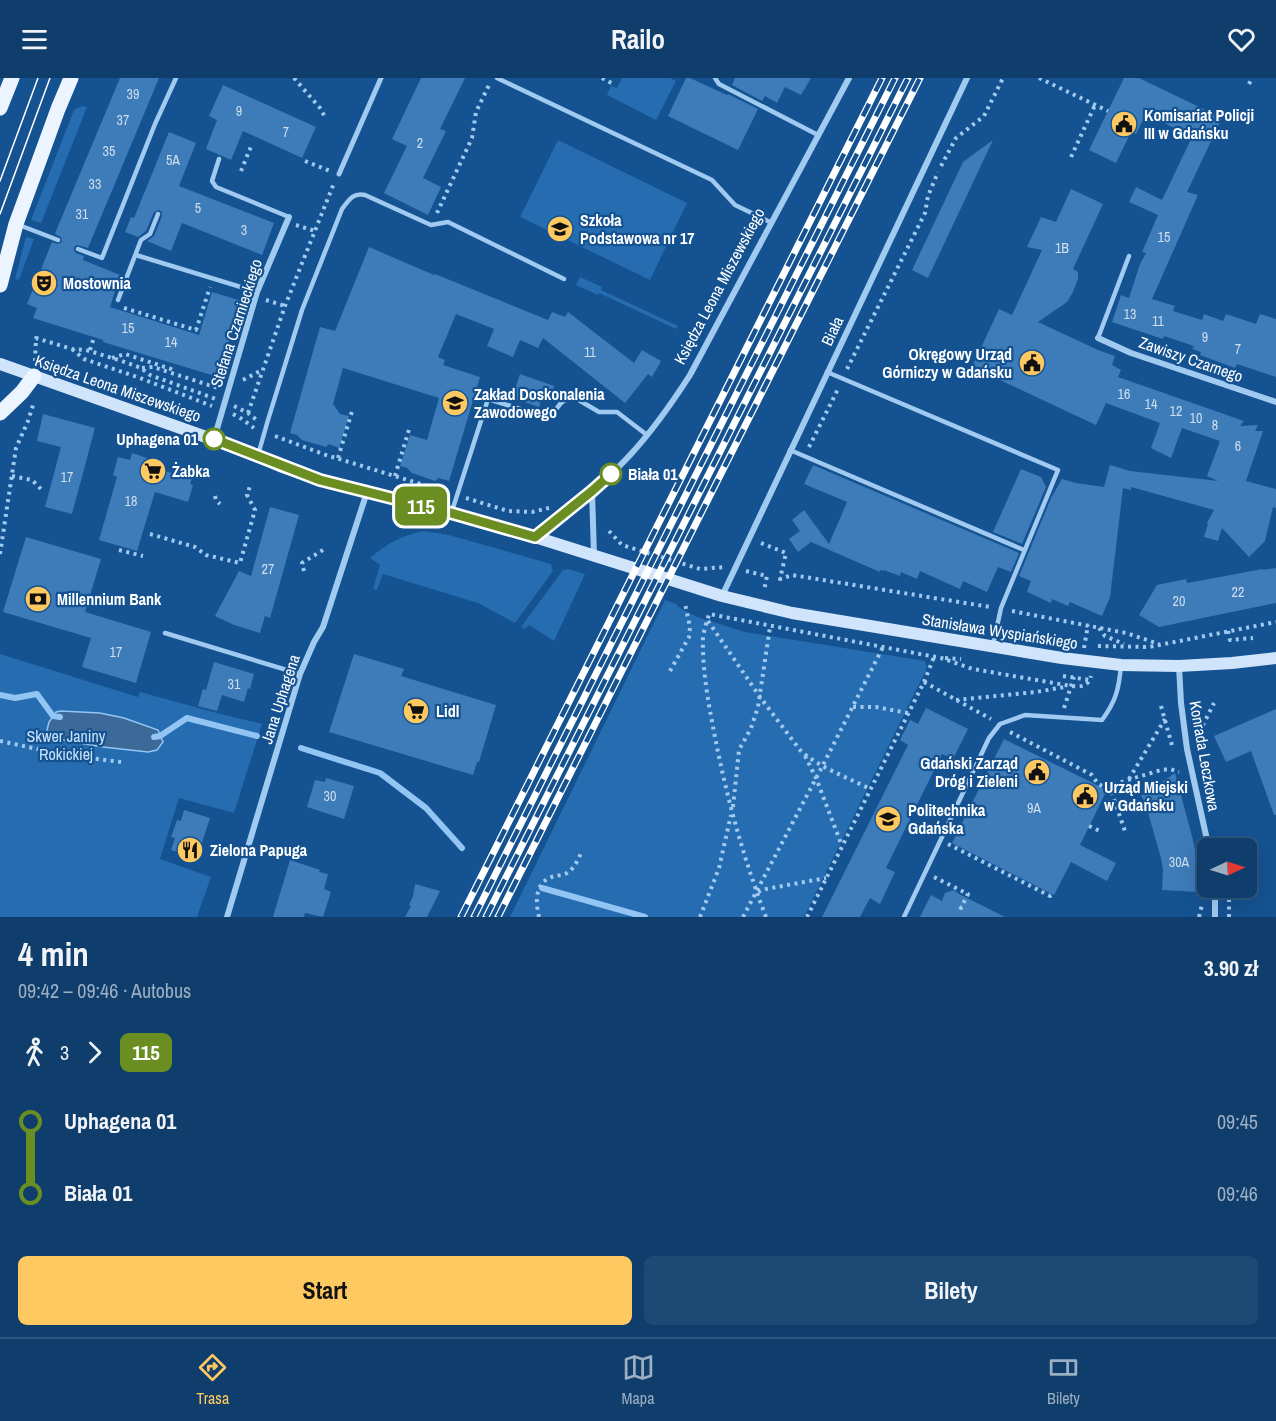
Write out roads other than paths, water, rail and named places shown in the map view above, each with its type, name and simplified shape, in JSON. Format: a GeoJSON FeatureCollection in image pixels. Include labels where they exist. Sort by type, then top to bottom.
{"type":"FeatureCollection","features":[{"type":"Feature","properties":{"kind":"main road"},"geometry":{"type":"LineString","coordinates":[[0,108],[12,78]]}},
{"type":"Feature","properties":{"kind":"main road"},"geometry":{"type":"LineString","coordinates":[[0,285],[16,224],[71,78]]}},
{"type":"Feature","properties":{"kind":"main road","name":"Księdza Leona Miszewskiego"},"geometry":{"type":"LineString","coordinates":[[0,363],[258,455],[280,466],[320,480],[535,537],[722,596]]}},
{"type":"Feature","properties":{"kind":"main road"},"geometry":{"type":"LineString","coordinates":[[0,413],[22,392],[34,376]]}},
{"type":"Feature","properties":{"kind":"main road","name":"Stanisława Wyspiańskiego"},"geometry":{"type":"LineString","coordinates":[[722,596],[792,613],[992,647],[1121,665],[1179,666],[1276,658]]}},
{"type":"Feature","properties":{"kind":"street"},"geometry":{"type":"LineString","coordinates":[[339,174],[381,78]]}},
{"type":"Feature","properties":{"kind":"street","name":"Księdza Leona Miszewskiego"},"geometry":{"type":"LineString","coordinates":[[535,537],[592,491],[631,455],[675,399],[849,78]]}},
{"type":"Feature","properties":{"kind":"street","name":"Biała"},"geometry":{"type":"LineString","coordinates":[[722,596],[967,78]]}},
{"type":"Feature","properties":{"kind":"street","name":"Stefana Czarnieckiego"},"geometry":{"type":"LineString","coordinates":[[214,439],[257,292],[289,217]]}},
{"type":"Feature","properties":{"kind":"street","name":"Zawiszy Czarnego"},"geometry":{"type":"LineString","coordinates":[[1098,338],[1131,352],[1276,402]]}},
{"type":"Feature","properties":{"kind":"street"},"geometry":{"type":"LineString","coordinates":[[592,491],[594,555]]}},
{"type":"Feature","properties":{"kind":"street","name":"Jana Uphagena"},"geometry":{"type":"LineString","coordinates":[[227,917],[300,674],[323,627],[367,492]]}},
{"type":"Feature","properties":{"kind":"street","name":"Konrada Leczkowa"},"geometry":{"type":"LineString","coordinates":[[1179,666],[1187,749],[1207,838]]}},
{"type":"Feature","properties":{"kind":"street"},"geometry":{"type":"LineString","coordinates":[[1215,898],[1215,917]]}},
{"type":"Feature","properties":{"kind":"lane"},"geometry":{"type":"LineString","coordinates":[[78,249],[102,258],[155,124],[176,78]]}},
{"type":"Feature","properties":{"kind":"lane"},"geometry":{"type":"LineString","coordinates":[[494,78],[712,180],[735,205],[772,223]]}},
{"type":"Feature","properties":{"kind":"lane"},"geometry":{"type":"LineString","coordinates":[[715,78],[719,84],[818,135]]}},
{"type":"Feature","properties":{"kind":"lane"},"geometry":{"type":"LineString","coordinates":[[219,159],[212,181],[216,187],[289,217]]}},
{"type":"Feature","properties":{"kind":"lane"},"geometry":{"type":"LineString","coordinates":[[258,455],[302,310],[342,209],[354,195],[365,195],[431,225],[448,222],[564,279]]}},
{"type":"Feature","properties":{"kind":"lane"},"geometry":{"type":"LineString","coordinates":[[117,302],[141,240],[150,234],[158,214]]}},
{"type":"Feature","properties":{"kind":"lane"},"geometry":{"type":"LineString","coordinates":[[16,224],[58,240]]}},
{"type":"Feature","properties":{"kind":"lane"},"geometry":{"type":"LineString","coordinates":[[136,255],[257,292]]}},
{"type":"Feature","properties":{"kind":"lane"},"geometry":{"type":"LineString","coordinates":[[1098,338],[1129,256]]}},
{"type":"Feature","properties":{"kind":"lane"},"geometry":{"type":"LineString","coordinates":[[827,372],[1058,470],[1001,608],[992,647]]}},
{"type":"Feature","properties":{"kind":"lane"},"geometry":{"type":"LineString","coordinates":[[451,513],[488,399],[549,418],[561,403],[567,399],[577,399],[599,412],[617,412],[647,435]]}},
{"type":"Feature","properties":{"kind":"lane"},"geometry":{"type":"LineString","coordinates":[[790,450],[1024,550]]}},
{"type":"Feature","properties":{"kind":"lane"},"geometry":{"type":"LineString","coordinates":[[165,633],[300,674]]}},
{"type":"Feature","properties":{"kind":"lane"},"geometry":{"type":"LineString","coordinates":[[904,917],[989,738],[1000,724],[1025,715],[1102,720],[1112,705],[1119,685],[1121,665]]}},
{"type":"Feature","properties":{"kind":"waterway"},"geometry":{"type":"LineString","coordinates":[[0,695],[15,698],[37,694],[53,716],[60,717]]}},
{"type":"Feature","properties":{"kind":"waterway"},"geometry":{"type":"LineString","coordinates":[[154,737],[160,736],[187,718],[257,736]]}},
{"type":"Feature","properties":{"kind":"waterway"},"geometry":{"type":"LineString","coordinates":[[301,748],[380,773],[426,808],[462,848]]}},
{"type":"Feature","properties":{"kind":"waterway"},"geometry":{"type":"LineString","coordinates":[[542,888],[645,917]]}},
{"type":"Feature","properties":{"kind":"tram line"},"geometry":{"type":"LineString","coordinates":[[0,181],[38,78]]}},
{"type":"Feature","properties":{"kind":"tram line"},"geometry":{"type":"LineString","coordinates":[[0,214],[50,78]]}},
{"type":"Feature","properties":{"kind":"railway"},"geometry":{"type":"LineString","coordinates":[[461,917],[882,78]]}},
{"type":"Feature","properties":{"kind":"railway"},"geometry":{"type":"LineString","coordinates":[[474,917],[895,78]]}},
{"type":"Feature","properties":{"kind":"railway"},"geometry":{"type":"LineString","coordinates":[[486,917],[908,78]]}},
{"type":"Feature","properties":{"kind":"railway"},"geometry":{"type":"LineString","coordinates":[[498,917],[920,78]]}},
{"type":"Feature","properties":{"kind":"place","name":"Komisariat Policji III w Gdańsku"},"geometry":{"type":"Point","coordinates":[1124,124]}},
{"type":"Feature","properties":{"kind":"place","name":"Szkoła Podstawowa nr 17"},"geometry":{"type":"Point","coordinates":[560,229]}},
{"type":"Feature","properties":{"kind":"place","name":"Mostownia"},"geometry":{"type":"Point","coordinates":[44,283]}},
{"type":"Feature","properties":{"kind":"place","name":"Okręgowy Urząd Górniczy w Gdańsku"},"geometry":{"type":"Point","coordinates":[1032,363]}},
{"type":"Feature","properties":{"kind":"place","name":"Zakład Doskonalenia Zawodowego"},"geometry":{"type":"Point","coordinates":[455,403]}},
{"type":"Feature","properties":{"kind":"place","name":"Uphagena 01"},"geometry":{"type":"Point","coordinates":[214,439]}},
{"type":"Feature","properties":{"kind":"place","name":"Żabka"},"geometry":{"type":"Point","coordinates":[153,471]}},
{"type":"Feature","properties":{"kind":"place","name":"Biała 01"},"geometry":{"type":"Point","coordinates":[611,474]}},
{"type":"Feature","properties":{"kind":"place","name":"Millennium Bank"},"geometry":{"type":"Point","coordinates":[38,599]}},
{"type":"Feature","properties":{"kind":"place","name":"Lidl"},"geometry":{"type":"Point","coordinates":[416,711]}},
{"type":"Feature","properties":{"kind":"place","name":"Gdański Zarząd Dróg i Zieleni"},"geometry":{"type":"Point","coordinates":[1037,772]}},
{"type":"Feature","properties":{"kind":"place","name":"Urząd Miejski w Gdańsku"},"geometry":{"type":"Point","coordinates":[1085,796]}},
{"type":"Feature","properties":{"kind":"place","name":"Politechnika Gdańska"},"geometry":{"type":"Point","coordinates":[888,819]}},
{"type":"Feature","properties":{"kind":"place","name":"Zielona Papuga"},"geometry":{"type":"Point","coordinates":[190,850]}},
{"type":"Feature","properties":{"kind":"park label","name":"Skwer Janiny Rokickiej"},"geometry":{"type":"Point","coordinates":[66,745]}}]}
